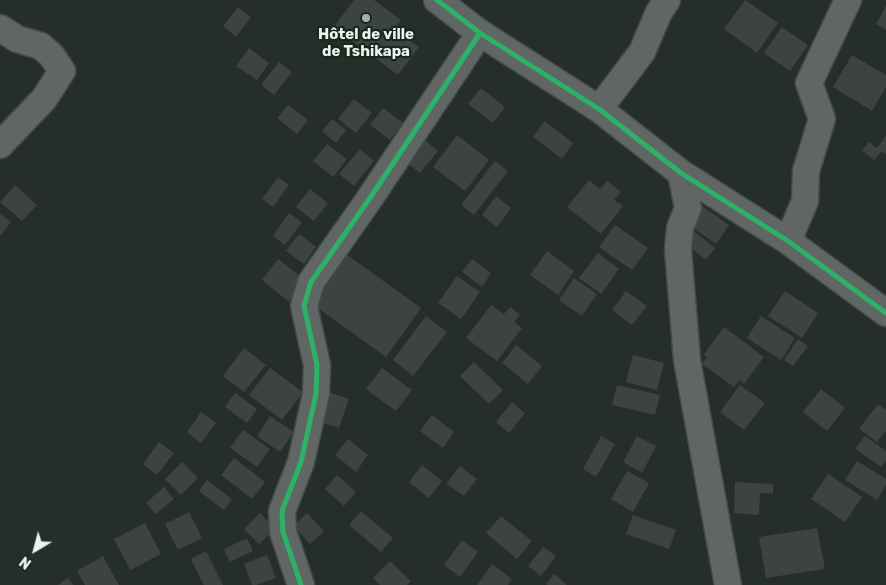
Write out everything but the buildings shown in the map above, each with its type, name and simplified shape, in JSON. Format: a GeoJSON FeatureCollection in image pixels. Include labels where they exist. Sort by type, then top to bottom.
{"type":"FeatureCollection","features":[{"type":"Feature","properties":{"kind":"street"},"geometry":{"type":"LineString","coordinates":[[437,0],[480,33],[599,109],[681,173],[788,241],[886,313]]}},
{"type":"Feature","properties":{"kind":"street"},"geometry":{"type":"LineString","coordinates":[[599,109],[642,52],[659,12],[667,0]]}},
{"type":"Feature","properties":{"kind":"street"},"geometry":{"type":"LineString","coordinates":[[788,241],[805,201],[806,171],[822,119],[809,83],[848,0]]}},
{"type":"Feature","properties":{"kind":"street"},"geometry":{"type":"LineString","coordinates":[[0,28],[17,39],[41,46],[52,56],[62,71],[44,99],[0,145]]}},
{"type":"Feature","properties":{"kind":"street"},"geometry":{"type":"LineString","coordinates":[[301,585],[283,532],[282,511],[301,462],[316,394],[317,365],[304,306],[311,282],[370,198],[480,33]]}},
{"type":"Feature","properties":{"kind":"street"},"geometry":{"type":"LineString","coordinates":[[681,173],[688,208],[680,228],[678,249],[688,360],[728,585]]}},
{"type":"Feature","properties":{"kind":"cycle path"},"geometry":{"type":"LineString","coordinates":[[437,0],[480,33],[599,109],[681,173],[788,241],[886,313]]}},
{"type":"Feature","properties":{"kind":"cycle path"},"geometry":{"type":"LineString","coordinates":[[301,585],[283,532],[282,511],[301,462],[316,394],[317,365],[304,306],[311,282],[370,198],[480,33]]}},
{"type":"Feature","properties":{"kind":"place","name":"Hôtel de ville de Tshikapa"},"geometry":{"type":"Point","coordinates":[366,18]}}]}
